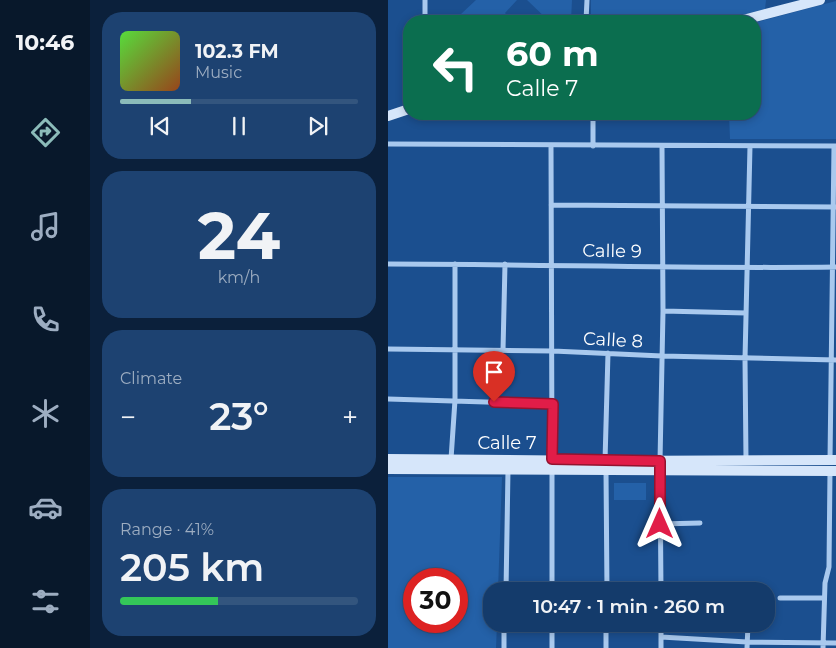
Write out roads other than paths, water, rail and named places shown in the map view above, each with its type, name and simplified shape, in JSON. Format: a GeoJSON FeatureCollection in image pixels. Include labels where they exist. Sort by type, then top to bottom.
{"type":"FeatureCollection","features":[{"type":"Feature","properties":{"kind":"main road"},"geometry":{"type":"LineString","coordinates":[[761,15],[820,0]]}},
{"type":"Feature","properties":{"kind":"main road"},"geometry":{"type":"LineString","coordinates":[[388,116],[403,111]]}},
{"type":"Feature","properties":{"kind":"main road","name":"Calle 7"},"geometry":{"type":"LineString","coordinates":[[388,459],[552,459],[606,466]]}},
{"type":"Feature","properties":{"kind":"main road","name":"Calle 7"},"geometry":{"type":"LineString","coordinates":[[660,466],[746,460],[833,465]]}},
{"type":"Feature","properties":{"kind":"main road","name":"Calle 7"},"geometry":{"type":"LineString","coordinates":[[388,469],[552,470],[606,466],[833,465]]}},
{"type":"Feature","properties":{"kind":"street"},"geometry":{"type":"LineString","coordinates":[[425,0],[425,15]]}},
{"type":"Feature","properties":{"kind":"street"},"geometry":{"type":"LineString","coordinates":[[586,0],[586,15]]}},
{"type":"Feature","properties":{"kind":"street"},"geometry":{"type":"LineString","coordinates":[[593,146],[594,120]]}},
{"type":"Feature","properties":{"kind":"street"},"geometry":{"type":"LineString","coordinates":[[388,144],[835,146],[833,465],[829,567],[825,583],[823,645]]}},
{"type":"Feature","properties":{"kind":"street"},"geometry":{"type":"LineString","coordinates":[[551,146],[552,459]]}},
{"type":"Feature","properties":{"kind":"street"},"geometry":{"type":"LineString","coordinates":[[661,582],[662,146]]}},
{"type":"Feature","properties":{"kind":"street"},"geometry":{"type":"LineString","coordinates":[[746,460],[745,358],[750,146]]}},
{"type":"Feature","properties":{"kind":"street"},"geometry":{"type":"LineString","coordinates":[[551,205],[835,207]]}},
{"type":"Feature","properties":{"kind":"street","name":"Calle 9"},"geometry":{"type":"LineString","coordinates":[[388,264],[551,264],[747,268],[835,267]]}},
{"type":"Feature","properties":{"kind":"street"},"geometry":{"type":"LineString","coordinates":[[451,459],[455,400],[456,264]]}},
{"type":"Feature","properties":{"kind":"street"},"geometry":{"type":"LineString","coordinates":[[502,350],[505,264]]}},
{"type":"Feature","properties":{"kind":"street"},"geometry":{"type":"LineString","coordinates":[[663,311],[746,313]]}},
{"type":"Feature","properties":{"kind":"street","name":"Calle 8"},"geometry":{"type":"LineString","coordinates":[[388,348],[834,360]]}},
{"type":"Feature","properties":{"kind":"street"},"geometry":{"type":"LineString","coordinates":[[607,582],[608,353]]}},
{"type":"Feature","properties":{"kind":"street"},"geometry":{"type":"LineString","coordinates":[[388,399],[553,404]]}},
{"type":"Feature","properties":{"kind":"street"},"geometry":{"type":"LineString","coordinates":[[506,582],[508,470]]}},
{"type":"Feature","properties":{"kind":"street"},"geometry":{"type":"LineString","coordinates":[[552,470],[552,582]]}},
{"type":"Feature","properties":{"kind":"street"},"geometry":{"type":"LineString","coordinates":[[660,524],[700,523]]}},
{"type":"Feature","properties":{"kind":"street"},"geometry":{"type":"LineString","coordinates":[[829,567],[836,568]]}},
{"type":"Feature","properties":{"kind":"street"},"geometry":{"type":"LineString","coordinates":[[780,598],[824,598]]}},
{"type":"Feature","properties":{"kind":"street"},"geometry":{"type":"LineString","coordinates":[[504,632],[504,648]]}},
{"type":"Feature","properties":{"kind":"street"},"geometry":{"type":"LineString","coordinates":[[552,632],[552,648]]}},
{"type":"Feature","properties":{"kind":"street"},"geometry":{"type":"LineString","coordinates":[[606,632],[606,648]]}},
{"type":"Feature","properties":{"kind":"street"},"geometry":{"type":"LineString","coordinates":[[661,632],[661,648]]}},
{"type":"Feature","properties":{"kind":"street"},"geometry":{"type":"LineString","coordinates":[[747,645],[748,632]]}},
{"type":"Feature","properties":{"kind":"street"},"geometry":{"type":"LineString","coordinates":[[661,637],[747,645],[823,645],[836,642]]}}]}
